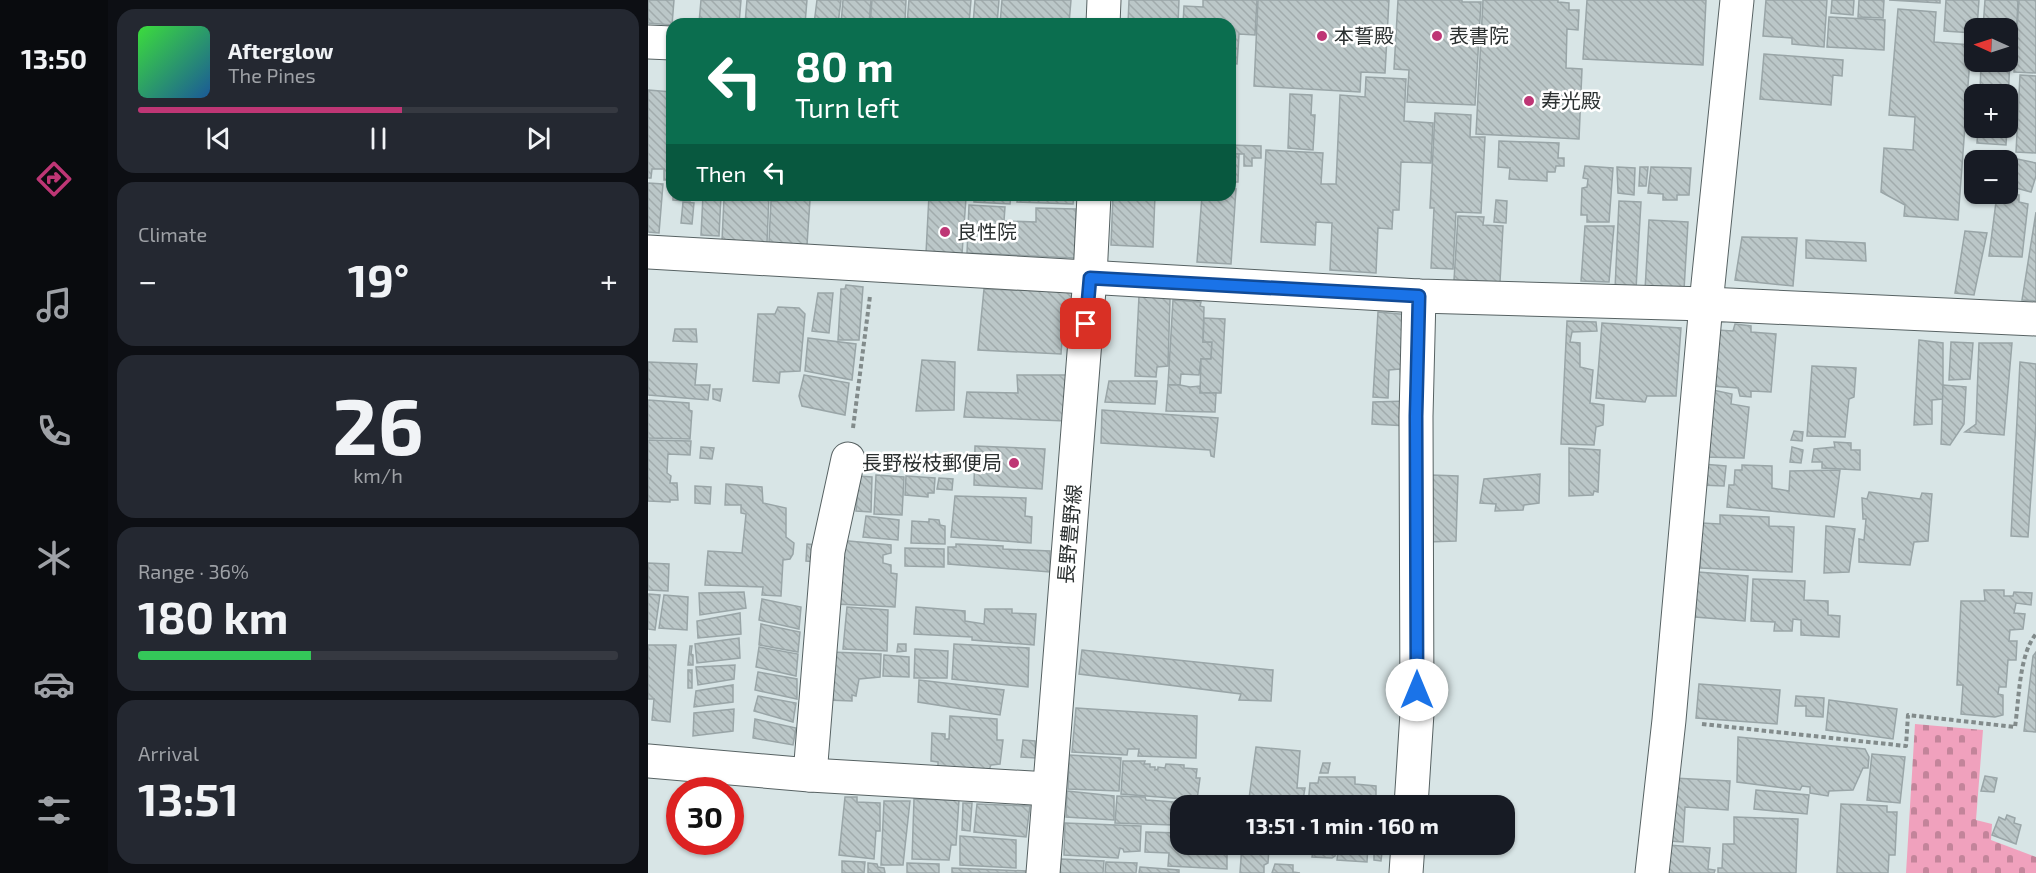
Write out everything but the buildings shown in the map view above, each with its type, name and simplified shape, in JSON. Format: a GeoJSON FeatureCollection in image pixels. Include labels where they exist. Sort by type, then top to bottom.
{"type":"FeatureCollection","features":[{"type":"Feature","properties":{"kind":"street"},"geometry":{"type":"LineString","coordinates":[[1103,18],[1104,0]]}},
{"type":"Feature","properties":{"kind":"street"},"geometry":{"type":"LineString","coordinates":[[1652,873],[1669,720],[1706,304],[1737,0]]}},
{"type":"Feature","properties":{"kind":"street"},"geometry":{"type":"LineString","coordinates":[[648,42],[666,43]]}},
{"type":"Feature","properties":{"kind":"street","name":"長野豊野線"},"geometry":{"type":"LineString","coordinates":[[1043,873],[1090,278],[1094,201]]}},
{"type":"Feature","properties":{"kind":"street"},"geometry":{"type":"LineString","coordinates":[[648,252],[1419,296],[1706,304],[2036,319]]}},
{"type":"Feature","properties":{"kind":"street"},"geometry":{"type":"LineString","coordinates":[[1412,795],[1417,713],[1416,416],[1419,296]]}},
{"type":"Feature","properties":{"kind":"street"},"geometry":{"type":"LineString","coordinates":[[810,775],[828,551],[848,459]]}},
{"type":"Feature","properties":{"kind":"street"},"geometry":{"type":"LineString","coordinates":[[648,761],[810,775],[1049,789]]}},
{"type":"Feature","properties":{"kind":"street"},"geometry":{"type":"LineString","coordinates":[[1406,873],[1407,855]]}},
{"type":"Feature","properties":{"kind":"path"},"geometry":{"type":"LineString","coordinates":[[848,459],[862,366],[873,265]]}},
{"type":"Feature","properties":{"kind":"path"},"geometry":{"type":"LineString","coordinates":[[1669,720],[1906,746],[1908,715],[2015,727],[2029,642],[2036,634]]}},
{"type":"Feature","properties":{"kind":"green space"},"geometry":{"type":"Polygon","coordinates":[[[1915,724],[1983,730],[1976,820],[1992,824],[1991,840],[2036,857],[2036,873],[1906,873],[1915,724]]]}},
{"type":"Feature","properties":{"kind":"place","name":"本誓殿"},"geometry":{"type":"Point","coordinates":[1322,36]}},
{"type":"Feature","properties":{"kind":"place","name":"表書院"},"geometry":{"type":"Point","coordinates":[1437,36]}},
{"type":"Feature","properties":{"kind":"place","name":"寿光殿"},"geometry":{"type":"Point","coordinates":[1529,101]}},
{"type":"Feature","properties":{"kind":"place","name":"良性院"},"geometry":{"type":"Point","coordinates":[945,232]}},
{"type":"Feature","properties":{"kind":"place","name":"長野桜枝郵便局"},"geometry":{"type":"Point","coordinates":[1014,463]}},
{"type":"Feature","properties":{"kind":"route"},"geometry":{"type":"LineString","coordinates":[[1086,324],[1090,278],[1419,296],[1416,416],[1417,690]]}}]}
